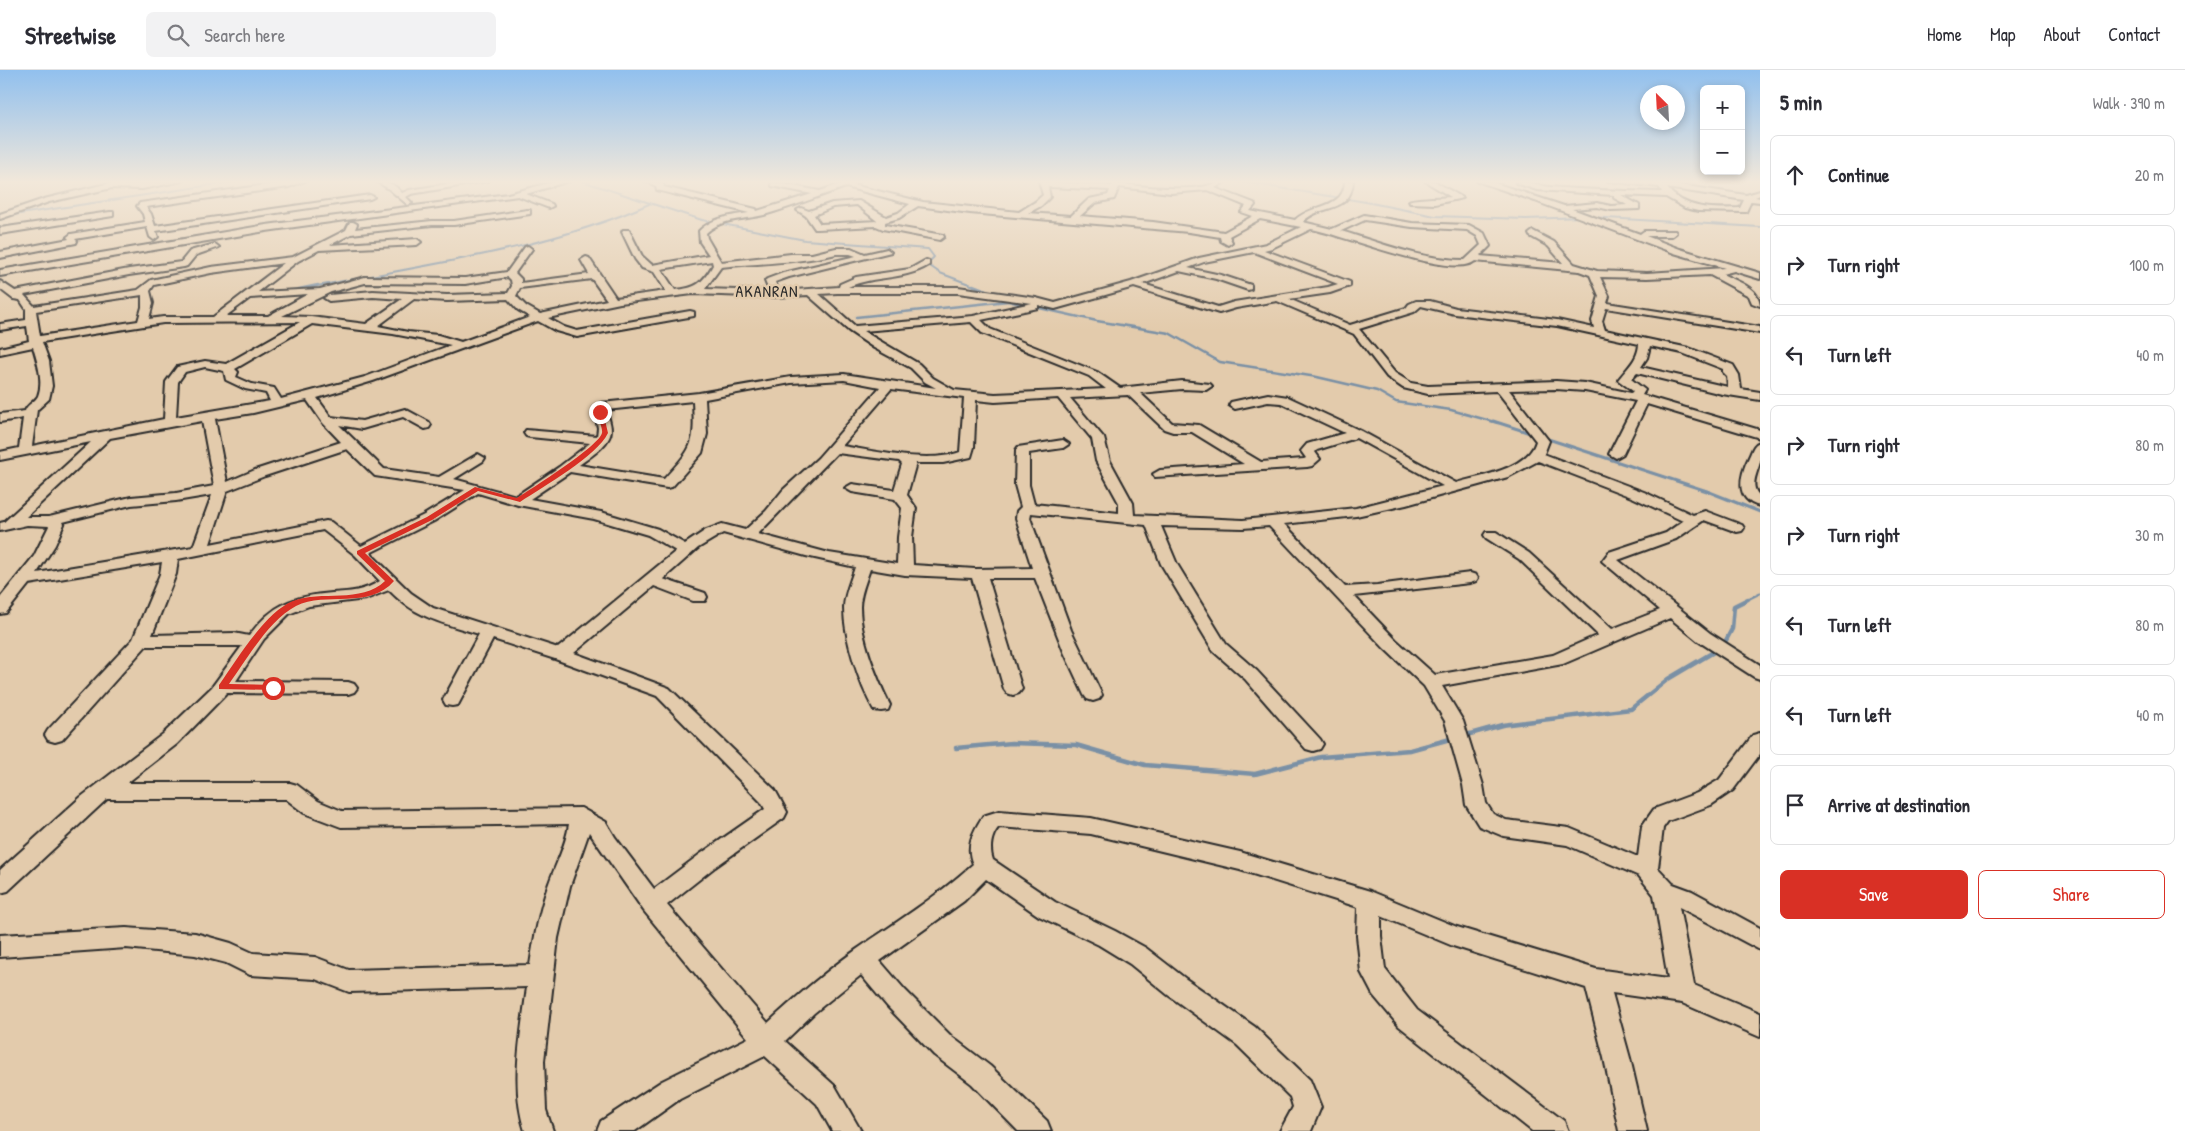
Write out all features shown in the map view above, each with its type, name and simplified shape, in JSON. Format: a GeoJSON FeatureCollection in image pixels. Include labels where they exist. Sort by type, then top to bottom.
{"type":"FeatureCollection","features":[{"type":"Feature","properties":{"kind":"street"},"geometry":{"type":"LineString","coordinates":[[68,231],[72,239],[73,259],[71,269],[66,278],[76,282]]}},
{"type":"Feature","properties":{"kind":"street"},"geometry":{"type":"LineString","coordinates":[[0,255],[72,239],[127,231]]}},
{"type":"Feature","properties":{"kind":"street"},"geometry":{"type":"LineString","coordinates":[[151,231],[157,246]]}},
{"type":"Feature","properties":{"kind":"street"},"geometry":{"type":"LineString","coordinates":[[0,273],[73,259],[251,231]]}},
{"type":"Feature","properties":{"kind":"street"},"geometry":{"type":"LineString","coordinates":[[215,320],[295,259],[349,231]]}},
{"type":"Feature","properties":{"kind":"street"},"geometry":{"type":"LineString","coordinates":[[315,248],[416,243],[414,238],[406,233],[407,231]]}},
{"type":"Feature","properties":{"kind":"street"},"geometry":{"type":"LineString","coordinates":[[704,231],[702,233],[703,242],[717,261]]}},
{"type":"Feature","properties":{"kind":"street"},"geometry":{"type":"LineString","coordinates":[[903,231],[940,237]]}},
{"type":"Feature","properties":{"kind":"street"},"geometry":{"type":"LineString","coordinates":[[1198,231],[1225,235],[1233,231]]}},
{"type":"Feature","properties":{"kind":"street"},"geometry":{"type":"LineString","coordinates":[[0,456],[170,422],[277,404],[310,396],[369,379],[539,317],[613,301],[693,291],[775,294],[836,290],[958,290],[1060,306],[1134,284],[1202,260],[1269,246],[1301,231]]}},
{"type":"Feature","properties":{"kind":"street"},"geometry":{"type":"LineString","coordinates":[[1328,231],[1410,254],[1453,263],[1467,262],[1476,257],[1486,246],[1481,235],[1473,231]]}},
{"type":"Feature","properties":{"kind":"street"},"geometry":{"type":"LineString","coordinates":[[1625,231],[1677,251],[1760,276]]}},
{"type":"Feature","properties":{"kind":"street"},"geometry":{"type":"LineString","coordinates":[[626,232],[638,257],[645,266],[657,270],[672,294]]}},
{"type":"Feature","properties":{"kind":"street"},"geometry":{"type":"LineString","coordinates":[[1637,235],[1672,233]]}},
{"type":"Feature","properties":{"kind":"street"},"geometry":{"type":"LineString","coordinates":[[1532,234],[1551,244],[1571,266]]}},
{"type":"Feature","properties":{"kind":"street"},"geometry":{"type":"LineString","coordinates":[[1225,235],[1225,241],[1232,245],[1229,246],[1231,253]]}},
{"type":"Feature","properties":{"kind":"street"},"geometry":{"type":"LineString","coordinates":[[184,242],[188,242],[189,249],[196,251]]}},
{"type":"Feature","properties":{"kind":"street"},"geometry":{"type":"LineString","coordinates":[[12,297],[76,282],[184,264],[193,252],[240,242]]}},
{"type":"Feature","properties":{"kind":"street"},"geometry":{"type":"LineString","coordinates":[[371,246],[385,250],[388,254]]}},
{"type":"Feature","properties":{"kind":"street"},"geometry":{"type":"LineString","coordinates":[[510,274],[528,249]]}},
{"type":"Feature","properties":{"kind":"street"},"geometry":{"type":"LineString","coordinates":[[1134,284],[1219,310],[1234,305],[1330,290],[1347,284],[1254,249]]}},
{"type":"Feature","properties":{"kind":"street"},"geometry":{"type":"LineString","coordinates":[[651,268],[717,261],[812,257],[836,251],[855,252],[864,257]]}},
{"type":"Feature","properties":{"kind":"street"},"geometry":{"type":"LineString","coordinates":[[775,294],[770,281],[786,274],[888,252]]}},
{"type":"Feature","properties":{"kind":"street"},"geometry":{"type":"LineString","coordinates":[[1476,257],[1571,266],[1583,268],[1594,274],[1633,275],[1742,270]]}},
{"type":"Feature","properties":{"kind":"street"},"geometry":{"type":"LineString","coordinates":[[30,309],[145,291],[151,283],[160,280],[238,266],[295,259]]}},
{"type":"Feature","properties":{"kind":"street"},"geometry":{"type":"LineString","coordinates":[[586,260],[613,301]]}},
{"type":"Feature","properties":{"kind":"street"},"geometry":{"type":"LineString","coordinates":[[693,291],[701,288],[709,280],[717,261]]}},
{"type":"Feature","properties":{"kind":"street"},"geometry":{"type":"LineString","coordinates":[[836,290],[849,282],[913,271],[926,263]]}},
{"type":"Feature","properties":{"kind":"street"},"geometry":{"type":"LineString","coordinates":[[1180,269],[1218,277],[1248,287]]}},
{"type":"Feature","properties":{"kind":"street"},"geometry":{"type":"LineString","coordinates":[[1710,272],[1736,284],[1753,295],[1755,301],[1760,303]]}},
{"type":"Feature","properties":{"kind":"street"},"geometry":{"type":"LineString","coordinates":[[249,295],[323,290],[366,280],[465,281],[510,274],[516,278],[517,286],[512,296]]}},
{"type":"Feature","properties":{"kind":"street"},"geometry":{"type":"LineString","coordinates":[[1594,274],[1604,296],[1597,321],[1600,331]]}},
{"type":"Feature","properties":{"kind":"street"},"geometry":{"type":"LineString","coordinates":[[517,286],[595,276]]}},
{"type":"Feature","properties":{"kind":"street"},"geometry":{"type":"LineString","coordinates":[[0,284],[12,297],[23,298],[30,309],[35,342],[43,361],[46,386],[43,399],[31,409],[29,414],[25,450]]}},
{"type":"Feature","properties":{"kind":"street"},"geometry":{"type":"LineString","coordinates":[[270,319],[301,300],[323,290]]}},
{"type":"Feature","properties":{"kind":"street"},"geometry":{"type":"LineString","coordinates":[[143,322],[148,308],[145,291]]}},
{"type":"Feature","properties":{"kind":"street"},"geometry":{"type":"LineString","coordinates":[[810,291],[853,330],[915,366],[929,380],[953,394]]}},
{"type":"Feature","properties":{"kind":"street"},"geometry":{"type":"LineString","coordinates":[[320,301],[359,294],[411,297],[512,296]]}},
{"type":"Feature","properties":{"kind":"street"},"geometry":{"type":"LineString","coordinates":[[512,296],[516,303],[539,317],[568,333],[577,334],[690,314]]}},
{"type":"Feature","properties":{"kind":"street"},"geometry":{"type":"LineString","coordinates":[[369,327],[411,297]]}},
{"type":"Feature","properties":{"kind":"street"},"geometry":{"type":"LineString","coordinates":[[1278,298],[1351,328],[1364,339],[1391,376],[1406,386],[1428,390],[1556,385],[1585,387],[1639,398],[1760,434]]}},
{"type":"Feature","properties":{"kind":"street"},"geometry":{"type":"LineString","coordinates":[[853,330],[973,319],[1019,308],[1030,308],[1040,302]]}},
{"type":"Feature","properties":{"kind":"street"},"geometry":{"type":"LineString","coordinates":[[1351,328],[1410,310],[1413,306],[1420,303],[1456,311],[1496,314],[1600,331],[1685,350],[1729,367],[1729,372],[1733,375],[1733,386],[1737,393]]}},
{"type":"Feature","properties":{"kind":"street"},"geometry":{"type":"LineString","coordinates":[[1602,305],[1676,315],[1760,330]]}},
{"type":"Feature","properties":{"kind":"street"},"geometry":{"type":"LineString","coordinates":[[0,351],[35,342],[143,322],[270,319],[311,320],[369,327],[407,335],[438,338],[462,345]]}},
{"type":"Feature","properties":{"kind":"street"},"geometry":{"type":"LineString","coordinates":[[973,319],[986,331],[1093,374],[1124,391],[1168,426],[1173,428],[1195,428],[1259,467]]}},
{"type":"Feature","properties":{"kind":"street"},"geometry":{"type":"LineString","coordinates":[[228,368],[311,320]]}},
{"type":"Feature","properties":{"kind":"street"},"geometry":{"type":"LineString","coordinates":[[0,328],[31,322]]}},
{"type":"Feature","properties":{"kind":"street"},"geometry":{"type":"LineString","coordinates":[[1616,454],[1639,398],[1639,390],[1624,380],[1636,368],[1645,347],[1644,342]]}},
{"type":"Feature","properties":{"kind":"street"},"geometry":{"type":"LineString","coordinates":[[170,422],[172,382],[181,369],[206,364],[228,368],[232,372],[230,378],[249,387],[270,390],[277,404]]}},
{"type":"Feature","properties":{"kind":"street"},"geometry":{"type":"LineString","coordinates":[[1636,368],[1737,393],[1760,396]]}},
{"type":"Feature","properties":{"kind":"street"},"geometry":{"type":"LineString","coordinates":[[518,501],[566,468],[601,440],[605,433],[600,408],[605,406],[699,397],[791,380],[812,378],[844,377],[887,386],[995,398],[1124,391],[1182,385],[1206,386]]}},
{"type":"Feature","properties":{"kind":"street"},"geometry":{"type":"LineString","coordinates":[[748,535],[833,449],[887,386]]}},
{"type":"Feature","properties":{"kind":"street"},"geometry":{"type":"LineString","coordinates":[[1093,694],[1074,658],[1041,573],[1023,518],[1024,511],[1028,508],[1152,521],[1243,524],[1356,512],[1401,502],[1503,474],[1537,456],[1543,441],[1501,388]]}},
{"type":"Feature","properties":{"kind":"street"},"geometry":{"type":"LineString","coordinates":[[1062,395],[1079,419],[1098,438],[1103,460],[1126,503],[1128,518]]}},
{"type":"Feature","properties":{"kind":"street"},"geometry":{"type":"LineString","coordinates":[[310,396],[327,420],[380,473],[442,481],[477,488],[518,501],[596,514],[652,532],[685,550]]}},
{"type":"Feature","properties":{"kind":"street"},"geometry":{"type":"LineString","coordinates":[[833,449],[903,458],[943,459],[959,457],[966,454],[968,447],[970,396]]}},
{"type":"Feature","properties":{"kind":"street"},"geometry":{"type":"LineString","coordinates":[[566,468],[667,484],[675,478],[695,454],[701,434],[699,397]]}},
{"type":"Feature","properties":{"kind":"street"},"geometry":{"type":"LineString","coordinates":[[1235,405],[1268,398],[1280,398],[1358,434],[1454,487]]}},
{"type":"Feature","properties":{"kind":"street"},"geometry":{"type":"LineString","coordinates":[[327,420],[362,425],[404,413],[410,414],[425,424]]}},
{"type":"Feature","properties":{"kind":"street"},"geometry":{"type":"LineString","coordinates":[[0,418],[29,414]]}},
{"type":"Feature","properties":{"kind":"street"},"geometry":{"type":"LineString","coordinates":[[200,549],[221,489],[208,417]]}},
{"type":"Feature","properties":{"kind":"street"},"geometry":{"type":"LineString","coordinates":[[339,432],[353,425]]}},
{"type":"Feature","properties":{"kind":"street"},"geometry":{"type":"LineString","coordinates":[[530,433],[601,440]]}},
{"type":"Feature","properties":{"kind":"street"},"geometry":{"type":"LineString","coordinates":[[1160,474],[1196,473],[1307,463],[1313,459],[1308,451],[1312,447],[1358,434]]}},
{"type":"Feature","properties":{"kind":"street"},"geometry":{"type":"LineString","coordinates":[[4,527],[105,436]]}},
{"type":"Feature","properties":{"kind":"street"},"geometry":{"type":"LineString","coordinates":[[4,527],[27,521],[49,521],[131,501],[176,497],[221,489],[260,473],[351,443]]}},
{"type":"Feature","properties":{"kind":"street"},"geometry":{"type":"LineString","coordinates":[[1028,508],[1022,484],[1022,450],[1063,444]]}},
{"type":"Feature","properties":{"kind":"street"},"geometry":{"type":"LineString","coordinates":[[1760,446],[1745,484],[1748,492],[1760,502]]}},
{"type":"Feature","properties":{"kind":"street"},"geometry":{"type":"LineString","coordinates":[[1537,456],[1639,495],[1694,521]]}},
{"type":"Feature","properties":{"kind":"street"},"geometry":{"type":"LineString","coordinates":[[442,481],[478,458]]}},
{"type":"Feature","properties":{"kind":"street"},"geometry":{"type":"LineString","coordinates":[[903,458],[909,463],[900,494],[909,508],[904,537],[905,570]]}},
{"type":"Feature","properties":{"kind":"street"},"geometry":{"type":"LineString","coordinates":[[360,552],[429,518],[477,488]]}},
{"type":"Feature","properties":{"kind":"street"},"geometry":{"type":"LineString","coordinates":[[852,488],[900,494]]}},
{"type":"Feature","properties":{"kind":"street"},"geometry":{"type":"LineString","coordinates":[[1737,528],[1705,515],[1671,536],[1614,555],[1610,562],[1704,637],[1760,673]]}},
{"type":"Feature","properties":{"kind":"street"},"geometry":{"type":"LineString","coordinates":[[0,609],[13,588],[55,534],[57,524],[49,521]]}},
{"type":"Feature","properties":{"kind":"street"},"geometry":{"type":"LineString","coordinates":[[1152,521],[1169,564],[1220,648],[1251,676],[1313,744]]}},
{"type":"Feature","properties":{"kind":"street"},"geometry":{"type":"LineString","coordinates":[[1274,522],[1390,644],[1431,682],[1454,721],[1473,785],[1476,805],[1486,820],[1503,828],[1569,837],[1647,870],[1665,891],[1684,898],[1760,940]]}},
{"type":"Feature","properties":{"kind":"street"},"geometry":{"type":"LineString","coordinates":[[13,588],[326,525],[360,552],[405,597],[427,612],[561,655],[663,692],[768,796],[777,812],[707,861],[652,904]]}},
{"type":"Feature","properties":{"kind":"street"},"geometry":{"type":"LineString","coordinates":[[561,655],[652,580],[685,550],[712,532],[722,528],[864,564],[905,570],[979,574],[1041,573]]}},
{"type":"Feature","properties":{"kind":"street"},"geometry":{"type":"LineString","coordinates":[[1491,535],[1524,556],[1610,637]]}},
{"type":"Feature","properties":{"kind":"street"},"geometry":{"type":"LineString","coordinates":[[56,735],[141,641],[168,574],[170,556]]}},
{"type":"Feature","properties":{"kind":"street"},"geometry":{"type":"LineString","coordinates":[[864,564],[852,608],[874,692],[881,705]]}},
{"type":"Feature","properties":{"kind":"street"},"geometry":{"type":"LineString","coordinates":[[979,574],[1012,689]]}},
{"type":"Feature","properties":{"kind":"street"},"geometry":{"type":"LineString","coordinates":[[1342,592],[1377,590],[1470,578]]}},
{"type":"Feature","properties":{"kind":"street"},"geometry":{"type":"LineString","coordinates":[[652,580],[699,597]]}},
{"type":"Feature","properties":{"kind":"street"},"geometry":{"type":"LineString","coordinates":[[0,884],[50,836],[103,791],[171,738],[222,687],[254,642],[281,611],[295,603],[308,600],[359,596],[371,593],[383,588],[390,581]]}},
{"type":"Feature","properties":{"kind":"street"},"geometry":{"type":"LineString","coordinates":[[1431,682],[1557,660],[1654,617],[1672,612]]}},
{"type":"Feature","properties":{"kind":"street"},"geometry":{"type":"LineString","coordinates":[[452,700],[488,633]]}},
{"type":"Feature","properties":{"kind":"street"},"geometry":{"type":"LineString","coordinates":[[141,641],[234,639],[254,642]]}},
{"type":"Feature","properties":{"kind":"street"},"geometry":{"type":"LineString","coordinates":[[222,687],[348,688]]}},
{"type":"Feature","properties":{"kind":"street"},"geometry":{"type":"LineString","coordinates":[[1647,870],[1653,826],[1661,815],[1704,799],[1726,785],[1760,740]]}},
{"type":"Feature","properties":{"kind":"street"},"geometry":{"type":"LineString","coordinates":[[103,791],[290,791],[311,807],[341,820],[581,816],[598,828],[652,904],[767,1041],[826,1095],[847,1131]]}},
{"type":"Feature","properties":{"kind":"street"},"geometry":{"type":"LineString","coordinates":[[539,1131],[532,1110],[531,1061],[546,938],[560,886],[578,837],[581,816]]}},
{"type":"Feature","properties":{"kind":"street"},"geometry":{"type":"LineString","coordinates":[[1294,1131],[1299,1126],[1307,1107],[1301,1089],[1259,1047],[1138,956],[1107,938],[1047,909],[985,866],[980,858],[980,843],[990,822],[999,819],[1091,826],[1240,861],[1370,902],[1453,936],[1596,980],[1683,992],[1760,1025]]}},
{"type":"Feature","properties":{"kind":"street"},"geometry":{"type":"LineString","coordinates":[[611,1131],[671,1090],[736,1059],[767,1041],[805,1005],[862,959],[956,894],[985,866]]}},
{"type":"Feature","properties":{"kind":"street"},"geometry":{"type":"LineString","coordinates":[[1665,891],[1683,992]]}},
{"type":"Feature","properties":{"kind":"street"},"geometry":{"type":"LineString","coordinates":[[1370,902],[1369,936],[1373,972],[1382,987],[1408,1018],[1554,1131]]}},
{"type":"Feature","properties":{"kind":"street"},"geometry":{"type":"LineString","coordinates":[[0,946],[126,938],[185,943],[231,954],[250,964],[315,968],[349,981],[541,976]]}},
{"type":"Feature","properties":{"kind":"street"},"geometry":{"type":"LineString","coordinates":[[862,959],[896,998],[943,1046],[981,1075],[1037,1131]]}},
{"type":"Feature","properties":{"kind":"street"},"geometry":{"type":"LineString","coordinates":[[1596,980],[1617,1058],[1633,1131]]}},
{"type":"Feature","properties":{"kind":"waterway"},"geometry":{"type":"LineString","coordinates":[[312,287],[526,245],[576,231]]}},
{"type":"Feature","properties":{"kind":"waterway"},"geometry":{"type":"LineString","coordinates":[[756,231],[805,240],[928,249],[934,257],[927,264],[940,273],[977,287]]}},
{"type":"Feature","properties":{"kind":"waterway"},"geometry":{"type":"LineString","coordinates":[[289,291],[318,285]]}},
{"type":"Feature","properties":{"kind":"waterway"},"geometry":{"type":"LineString","coordinates":[[973,285],[994,293]]}},
{"type":"Feature","properties":{"kind":"waterway"},"geometry":{"type":"LineString","coordinates":[[1000,297],[1008,301]]}},
{"type":"Feature","properties":{"kind":"waterway"},"geometry":{"type":"LineString","coordinates":[[856,317],[1008,301]]}},
{"type":"Feature","properties":{"kind":"waterway"},"geometry":{"type":"LineString","coordinates":[[1008,301],[1097,321],[1169,333],[1220,362],[1317,377],[1377,391],[1396,402],[1451,410],[1498,423]]}},
{"type":"Feature","properties":{"kind":"waterway"},"geometry":{"type":"LineString","coordinates":[[1493,421],[1533,434]]}},
{"type":"Feature","properties":{"kind":"waterway"},"geometry":{"type":"LineString","coordinates":[[1545,438],[1707,491],[1760,512]]}},
{"type":"Feature","properties":{"kind":"waterway"},"geometry":{"type":"LineString","coordinates":[[1723,646],[1732,629],[1734,606],[1760,593]]}},
{"type":"Feature","properties":{"kind":"waterway"},"geometry":{"type":"LineString","coordinates":[[1463,736],[1502,725],[1631,709],[1668,679],[1717,650]]}},
{"type":"Feature","properties":{"kind":"waterway"},"geometry":{"type":"LineString","coordinates":[[956,748],[1011,743],[1076,745],[1145,765],[1255,774],[1321,757],[1410,750],[1454,738]]}},
{"type":"Feature","properties":{"kind":"district","name":"AKANRAN"},"geometry":{"type":"Point","coordinates":[767,291]}},
{"type":"Feature","properties":{"kind":"route"},"geometry":{"type":"LineString","coordinates":[[273,688],[222,687],[254,642],[281,611],[295,603],[308,600],[359,596],[383,588],[390,581],[360,552],[429,518],[477,488],[518,501],[589,451],[601,440],[605,433],[600,412]]}}]}
